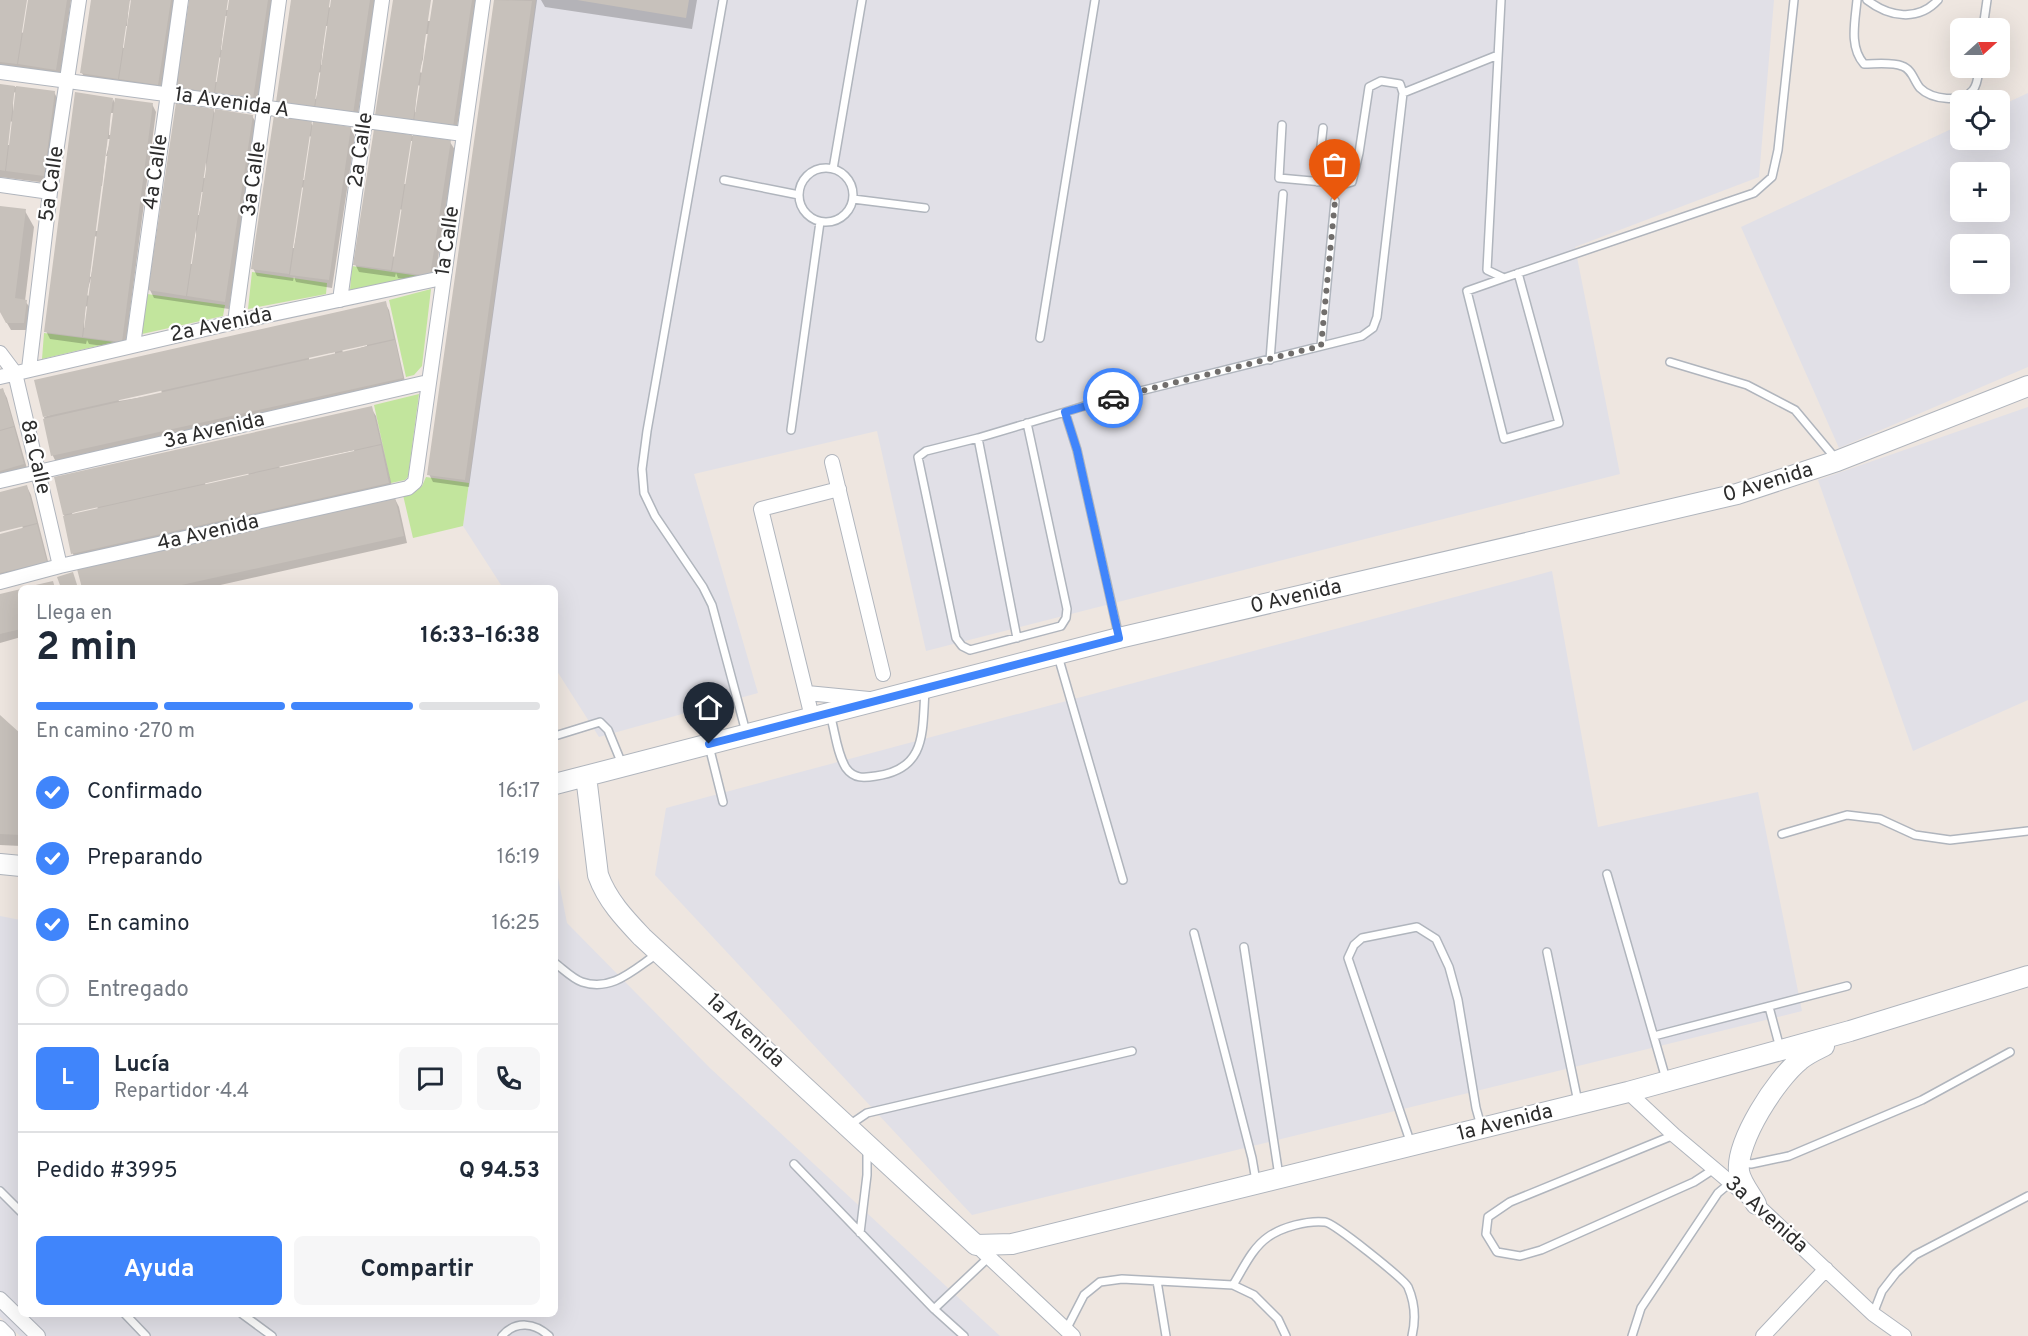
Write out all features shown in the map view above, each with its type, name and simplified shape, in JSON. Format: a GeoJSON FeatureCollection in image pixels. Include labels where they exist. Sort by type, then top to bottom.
{"type":"FeatureCollection","features":[{"type":"Feature","properties":{"kind":"street","name":"5a Calle"},"geometry":{"type":"LineString","coordinates":[[29,369],[50,192],[79,0]]}},
{"type":"Feature","properties":{"kind":"street","name":"4a Calle"},"geometry":{"type":"LineString","coordinates":[[133,345],[181,0]]}},
{"type":"Feature","properties":{"kind":"street","name":"3a Calle"},"geometry":{"type":"LineString","coordinates":[[235,322],[279,0]]}},
{"type":"Feature","properties":{"kind":"street","name":"2a Calle"},"geometry":{"type":"LineString","coordinates":[[340,300],[382,0]]}},
{"type":"Feature","properties":{"kind":"street","name":"1a Calle"},"geometry":{"type":"LineString","coordinates":[[415,482],[483,0]]}},
{"type":"Feature","properties":{"kind":"street","name":"1a Avenida A"},"geometry":{"type":"LineString","coordinates":[[0,72],[463,134]]}},
{"type":"Feature","properties":{"kind":"street"},"geometry":{"type":"LineString","coordinates":[[0,185],[50,192]]}},
{"type":"Feature","properties":{"kind":"street","name":"2a Avenida"},"geometry":{"type":"LineString","coordinates":[[0,377],[235,322],[442,279]]}},
{"type":"Feature","properties":{"kind":"street","name":"8a Calle"},"geometry":{"type":"LineString","coordinates":[[0,353],[15,373],[60,566]]}},
{"type":"Feature","properties":{"kind":"street","name":"3a Avenida"},"geometry":{"type":"LineString","coordinates":[[0,481],[428,382]]}},
{"type":"Feature","properties":{"kind":"street","name":"0 Avenida"},"geometry":{"type":"LineString","coordinates":[[558,783],[1057,653],[1737,494],[1837,461],[2028,386]]}},
{"type":"Feature","properties":{"kind":"street"},"geometry":{"type":"LineString","coordinates":[[832,462],[883,674]]}},
{"type":"Feature","properties":{"kind":"street","name":"4a Avenida"},"geometry":{"type":"LineString","coordinates":[[0,582],[60,566],[408,488],[415,482]]}},
{"type":"Feature","properties":{"kind":"street"},"geometry":{"type":"LineString","coordinates":[[821,714],[807,693],[761,508],[839,489]]}},
{"type":"Feature","properties":{"kind":"street"},"geometry":{"type":"LineString","coordinates":[[807,693],[877,699]]}},
{"type":"Feature","properties":{"kind":"street","name":"1a Avenida"},"geometry":{"type":"LineString","coordinates":[[586,776],[595,857],[604,889],[620,913],[659,952],[1069,1333]]}},
{"type":"Feature","properties":{"kind":"street"},"geometry":{"type":"LineString","coordinates":[[0,864],[18,866]]}},
{"type":"Feature","properties":{"kind":"street","name":"1a Avenida"},"geometry":{"type":"LineString","coordinates":[[982,1252],[1628,1092],[1850,1031],[2028,976]]}},
{"type":"Feature","properties":{"kind":"street"},"geometry":{"type":"LineString","coordinates":[[1756,1204],[1738,1173],[1740,1153],[1754,1122],[1775,1085],[1800,1059],[1850,1031]]}},
{"type":"Feature","properties":{"kind":"street","name":"3a Avenida"},"geometry":{"type":"LineString","coordinates":[[1628,1092],[1674,1135],[1756,1204],[1873,1314],[1888,1331],[1904,1336]]}},
{"type":"Feature","properties":{"kind":"street"},"geometry":{"type":"LineString","coordinates":[[1762,1336],[1826,1269]]}},
{"type":"Feature","properties":{"kind":"street"},"geometry":{"type":"LineString","coordinates":[[0,1299],[18,1317]]}},
{"type":"Feature","properties":{"kind":"street"},"geometry":{"type":"LineString","coordinates":[[18,1317],[38,1336]]}},
{"type":"Feature","properties":{"kind":"street"},"geometry":{"type":"LineString","coordinates":[[0,1328],[8,1336]]}},
{"type":"Feature","properties":{"kind":"lane"},"geometry":{"type":"LineString","coordinates":[[723,0],[642,470],[644,493],[655,516],[703,587],[711,605],[746,734]]}},
{"type":"Feature","properties":{"kind":"lane"},"geometry":{"type":"LineString","coordinates":[[833,169],[862,0]]}},
{"type":"Feature","properties":{"kind":"lane"},"geometry":{"type":"LineString","coordinates":[[1040,338],[1095,0]]}},
{"type":"Feature","properties":{"kind":"lane"},"geometry":{"type":"LineString","coordinates":[[1501,0],[1487,270],[1504,278]]}},
{"type":"Feature","properties":{"kind":"lane"},"geometry":{"type":"LineString","coordinates":[[1518,273],[1559,423],[1504,439],[1467,291],[1518,273],[1754,193],[1772,177],[1778,150],[1794,0]]}},
{"type":"Feature","properties":{"kind":"lane"},"geometry":{"type":"LineString","coordinates":[[1857,0],[1854,45],[1857,56],[1864,64],[1902,65],[1920,88],[1929,94],[1953,98],[1964,96],[1972,91],[1977,78]]}},
{"type":"Feature","properties":{"kind":"lane"},"geometry":{"type":"LineString","coordinates":[[1867,0],[1900,15],[1914,15],[1932,7],[1938,0]]}},
{"type":"Feature","properties":{"kind":"lane"},"geometry":{"type":"LineString","coordinates":[[1984,18],[1987,0]]}},
{"type":"Feature","properties":{"kind":"lane"},"geometry":{"type":"LineString","coordinates":[[1403,93],[1498,55]]}},
{"type":"Feature","properties":{"kind":"lane"},"geometry":{"type":"LineString","coordinates":[[1027,423],[1067,609],[1066,618],[1061,626],[970,650],[962,646],[956,638],[918,457],[926,451],[978,438],[1027,423],[1065,412],[1100,401],[1362,336],[1373,328],[1377,317],[1403,93],[1400,84],[1381,81],[1369,87],[1352,182],[1345,184],[1280,178],[1282,125]]}},
{"type":"Feature","properties":{"kind":"lane"},"geometry":{"type":"LineString","coordinates":[[1317,182],[1323,128]]}},
{"type":"Feature","properties":{"kind":"lane"},"geometry":{"type":"LineString","coordinates":[[821,169],[833,169],[845,176],[853,188],[853,199],[846,214],[834,222],[820,222],[809,217],[802,207],[799,195],[802,183],[810,174],[821,169]]}},
{"type":"Feature","properties":{"kind":"lane"},"geometry":{"type":"LineString","coordinates":[[724,180],[799,195]]}},
{"type":"Feature","properties":{"kind":"lane"},"geometry":{"type":"LineString","coordinates":[[1270,360],[1283,194]]}},
{"type":"Feature","properties":{"kind":"lane"},"geometry":{"type":"LineString","coordinates":[[853,199],[925,208]]}},
{"type":"Feature","properties":{"kind":"lane"},"geometry":{"type":"LineString","coordinates":[[1321,346],[1335,201]]}},
{"type":"Feature","properties":{"kind":"lane"},"geometry":{"type":"LineString","coordinates":[[791,430],[820,222]]}},
{"type":"Feature","properties":{"kind":"lane"},"geometry":{"type":"LineString","coordinates":[[1670,362],[1747,385],[1795,410],[1837,461]]}},
{"type":"Feature","properties":{"kind":"lane"},"geometry":{"type":"LineString","coordinates":[[1065,412],[1077,450],[1119,638]]}},
{"type":"Feature","properties":{"kind":"lane"},"geometry":{"type":"LineString","coordinates":[[978,438],[1017,638]]}},
{"type":"Feature","properties":{"kind":"lane"},"geometry":{"type":"LineString","coordinates":[[1057,653],[1123,880]]}},
{"type":"Feature","properties":{"kind":"lane"},"geometry":{"type":"LineString","coordinates":[[821,714],[846,768],[855,777],[865,778],[895,772],[912,760],[919,748],[925,687]]}},
{"type":"Feature","properties":{"kind":"lane"},"geometry":{"type":"LineString","coordinates":[[558,735],[600,722],[608,730],[623,766]]}},
{"type":"Feature","properties":{"kind":"lane"},"geometry":{"type":"LineString","coordinates":[[709,744],[723,802]]}},
{"type":"Feature","properties":{"kind":"lane"},"geometry":{"type":"LineString","coordinates":[[1782,834],[1848,815],[1880,819],[1915,835],[1950,840],[2028,831]]}},
{"type":"Feature","properties":{"kind":"lane"},"geometry":{"type":"LineString","coordinates":[[1608,874],[1667,1081]]}},
{"type":"Feature","properties":{"kind":"lane"},"geometry":{"type":"LineString","coordinates":[[1412,1146],[1348,958],[1354,945],[1362,938],[1417,927],[1436,939],[1449,967],[1458,1000],[1476,1108],[1482,1128]]}},
{"type":"Feature","properties":{"kind":"lane"},"geometry":{"type":"LineString","coordinates":[[1194,933],[1257,1184]]}},
{"type":"Feature","properties":{"kind":"lane"},"geometry":{"type":"LineString","coordinates":[[1244,947],[1279,1178]]}},
{"type":"Feature","properties":{"kind":"lane"},"geometry":{"type":"LineString","coordinates":[[558,965],[580,981],[603,986],[616,981],[659,952]]}},
{"type":"Feature","properties":{"kind":"lane"},"geometry":{"type":"LineString","coordinates":[[1547,952],[1579,1104]]}},
{"type":"Feature","properties":{"kind":"lane"},"geometry":{"type":"LineString","coordinates":[[1654,1036],[1847,986]]}},
{"type":"Feature","properties":{"kind":"lane"},"geometry":{"type":"LineString","coordinates":[[1769,1007],[1780,1050]]}},
{"type":"Feature","properties":{"kind":"lane"},"geometry":{"type":"LineString","coordinates":[[848,1126],[867,1113],[1132,1051]]}},
{"type":"Feature","properties":{"kind":"lane"},"geometry":{"type":"LineString","coordinates":[[1740,1161],[1751,1164],[1789,1156],[1922,1100],[2010,1052]]}},
{"type":"Feature","properties":{"kind":"lane"},"geometry":{"type":"LineString","coordinates":[[1674,1135],[1510,1202],[1488,1217],[1486,1234],[1497,1252],[1520,1256],[1541,1251],[1694,1182],[1714,1169]]}},
{"type":"Feature","properties":{"kind":"lane"},"geometry":{"type":"LineString","coordinates":[[860,1233],[867,1175],[867,1143]]}},
{"type":"Feature","properties":{"kind":"lane"},"geometry":{"type":"LineString","coordinates":[[794,1164],[934,1309],[964,1336]]}},
{"type":"Feature","properties":{"kind":"lane"},"geometry":{"type":"LineString","coordinates":[[1632,1336],[1641,1308],[1718,1193],[1730,1183]]}},
{"type":"Feature","properties":{"kind":"lane"},"geometry":{"type":"LineString","coordinates":[[0,1191],[18,1209]]}},
{"type":"Feature","properties":{"kind":"lane"},"geometry":{"type":"LineString","coordinates":[[1873,1314],[1882,1291],[1896,1273],[1915,1255],[2028,1196]]}},
{"type":"Feature","properties":{"kind":"lane"},"geometry":{"type":"LineString","coordinates":[[1233,1285],[1257,1247],[1269,1236],[1299,1224],[1327,1222],[1407,1284],[1416,1322],[1412,1336]]}},
{"type":"Feature","properties":{"kind":"lane"},"geometry":{"type":"LineString","coordinates":[[934,1309],[982,1252]]}},
{"type":"Feature","properties":{"kind":"lane"},"geometry":{"type":"LineString","coordinates":[[1069,1333],[1084,1295],[1100,1282],[1122,1279],[1233,1285],[1254,1295],[1278,1319],[1286,1336]]}},
{"type":"Feature","properties":{"kind":"lane"},"geometry":{"type":"LineString","coordinates":[[1157,1281],[1166,1336]]}},
{"type":"Feature","properties":{"kind":"lane"},"geometry":{"type":"LineString","coordinates":[[128,1317],[146,1336]]}},
{"type":"Feature","properties":{"kind":"lane"},"geometry":{"type":"LineString","coordinates":[[246,1317],[272,1336]]}},
{"type":"Feature","properties":{"kind":"lane"},"geometry":{"type":"LineString","coordinates":[[502,1336],[521,1324],[539,1327],[549,1336]]}},
{"type":"Feature","properties":{"kind":"shaded area"},"geometry":{"type":"Polygon","coordinates":[[[536,0],[1774,0],[1759,177],[1575,247],[1620,474],[926,651],[877,431],[694,474],[758,693],[599,737],[558,673],[558,585],[501,585],[463,526],[536,0]]]}},
{"type":"Feature","properties":{"kind":"shaded area"},"geometry":{"type":"Polygon","coordinates":[[[2028,93],[2028,367],[1839,448],[1741,227],[1950,130],[1950,150],[2010,150],[2010,101],[2028,93]]]}},
{"type":"Feature","properties":{"kind":"shaded area"},"geometry":{"type":"Polygon","coordinates":[[[2028,407],[2028,700],[1913,751],[1818,480],[2028,407]]]}},
{"type":"Feature","properties":{"kind":"shaded area"},"geometry":{"type":"Polygon","coordinates":[[[1552,571],[1598,827],[1758,792],[1802,1011],[972,1215],[655,875],[666,808],[1552,571]]]}},
{"type":"Feature","properties":{"kind":"shaded area"},"geometry":{"type":"Polygon","coordinates":[[[558,877],[567,923],[710,1068],[1000,1336],[20,1336],[0,1317],[0,916],[18,919],[18,1317],[558,1317],[558,877]]]}},
{"type":"Feature","properties":{"kind":"green space"},"geometry":{"type":"Polygon","coordinates":[[[352,266],[419,276],[350,290],[352,266]]]}},
{"type":"Feature","properties":{"kind":"green space"},"geometry":{"type":"Polygon","coordinates":[[[252,272],[327,283],[326,294],[248,309],[252,272]]]}},
{"type":"Feature","properties":{"kind":"green space"},"geometry":{"type":"Polygon","coordinates":[[[431,289],[422,366],[414,375],[406,377],[389,300],[431,289]]]}},
{"type":"Feature","properties":{"kind":"green space"},"geometry":{"type":"Polygon","coordinates":[[[147,294],[225,305],[223,316],[142,334],[147,294]]]}},
{"type":"Feature","properties":{"kind":"green space"},"geometry":{"type":"Polygon","coordinates":[[[44,333],[114,342],[42,359],[44,333]]]}},
{"type":"Feature","properties":{"kind":"green space"},"geometry":{"type":"Polygon","coordinates":[[[419,394],[408,477],[405,480],[391,483],[374,405],[419,394]]]}},
{"type":"Feature","properties":{"kind":"green space"},"geometry":{"type":"Polygon","coordinates":[[[426,477],[469,483],[463,526],[413,538],[403,495],[422,486],[426,477]]]}},
{"type":"Feature","properties":{"kind":"building"},"geometry":{"type":"Polygon","coordinates":[[[0,0],[27,0],[17,64],[0,62],[0,0]]]}},
{"type":"Feature","properties":{"kind":"building"},"geometry":{"type":"Polygon","coordinates":[[[28,0],[67,0],[56,70],[18,64],[28,0]]]}},
{"type":"Feature","properties":{"kind":"building"},"geometry":{"type":"Polygon","coordinates":[[[91,0],[130,0],[118,79],[80,73],[91,0]]]}},
{"type":"Feature","properties":{"kind":"building"},"geometry":{"type":"Polygon","coordinates":[[[131,0],[171,0],[158,85],[119,79],[131,0]]]}},
{"type":"Feature","properties":{"kind":"building"},"geometry":{"type":"Polygon","coordinates":[[[189,0],[228,0],[214,93],[176,87],[189,0]]]}},
{"type":"Feature","properties":{"kind":"building"},"geometry":{"type":"Polygon","coordinates":[[[229,0],[268,0],[253,99],[215,93],[229,0]]]}},
{"type":"Feature","properties":{"kind":"building"},"geometry":{"type":"Polygon","coordinates":[[[291,0],[330,0],[314,108],[276,102],[291,0]]]}},
{"type":"Feature","properties":{"kind":"building"},"geometry":{"type":"Polygon","coordinates":[[[331,0],[370,0],[353,114],[315,108],[331,0]]]}},
{"type":"Feature","properties":{"kind":"building"},"geometry":{"type":"Polygon","coordinates":[[[393,0],[431,0],[413,121],[375,115],[393,0]]]}},
{"type":"Feature","properties":{"kind":"building"},"geometry":{"type":"Polygon","coordinates":[[[433,0],[472,0],[453,127],[414,121],[433,0]]]}},
{"type":"Feature","properties":{"kind":"building"},"geometry":{"type":"Polygon","coordinates":[[[494,0],[532,1],[465,480],[427,475],[494,0]]]}},
{"type":"Feature","properties":{"kind":"building"},"geometry":{"type":"Polygon","coordinates":[[[577,0],[689,0],[686,18],[577,0]]]}},
{"type":"Feature","properties":{"kind":"building"},"geometry":{"type":"Polygon","coordinates":[[[0,84],[15,86],[5,171],[0,170],[0,84]]]}},
{"type":"Feature","properties":{"kind":"building"},"geometry":{"type":"Polygon","coordinates":[[[16,86],[55,91],[44,176],[6,171],[16,86]]]}},
{"type":"Feature","properties":{"kind":"building"},"geometry":{"type":"Polygon","coordinates":[[[75,92],[113,98],[82,337],[44,332],[75,92]]]}},
{"type":"Feature","properties":{"kind":"building"},"geometry":{"type":"Polygon","coordinates":[[[115,98],[153,103],[122,342],[83,337],[115,98]]]}},
{"type":"Feature","properties":{"kind":"building"},"geometry":{"type":"Polygon","coordinates":[[[176,103],[214,109],[186,296],[148,290],[176,103]]]}},
{"type":"Feature","properties":{"kind":"building"},"geometry":{"type":"Polygon","coordinates":[[[215,109],[253,115],[225,302],[187,296],[215,109]]]}},
{"type":"Feature","properties":{"kind":"building"},"geometry":{"type":"Polygon","coordinates":[[[274,115],[312,121],[289,274],[251,269],[274,115]]]}},
{"type":"Feature","properties":{"kind":"building"},"geometry":{"type":"Polygon","coordinates":[[[313,121],[351,127],[329,280],[290,275],[313,121]]]}},
{"type":"Feature","properties":{"kind":"building"},"geometry":{"type":"Polygon","coordinates":[[[374,129],[412,135],[391,270],[353,265],[374,129]]]}},
{"type":"Feature","properties":{"kind":"building"},"geometry":{"type":"Polygon","coordinates":[[[413,135],[451,140],[430,276],[392,271],[413,135]]]}},
{"type":"Feature","properties":{"kind":"building"},"geometry":{"type":"Polygon","coordinates":[[[0,206],[26,209],[15,298],[27,300],[24,323],[6,323],[0,312],[0,206]]]}},
{"type":"Feature","properties":{"kind":"building"},"geometry":{"type":"Polygon","coordinates":[[[386,301],[394,339],[43,417],[34,380],[386,301]]]}},
{"type":"Feature","properties":{"kind":"building"},"geometry":{"type":"Polygon","coordinates":[[[395,340],[403,378],[51,456],[43,419],[395,340]]]}},
{"type":"Feature","properties":{"kind":"building"},"geometry":{"type":"Polygon","coordinates":[[[3,388],[14,426],[0,430],[0,389],[3,388]]]}},
{"type":"Feature","properties":{"kind":"building"},"geometry":{"type":"Polygon","coordinates":[[[372,406],[381,444],[63,515],[54,477],[372,406]]]}},
{"type":"Feature","properties":{"kind":"building"},"geometry":{"type":"Polygon","coordinates":[[[14,427],[24,464],[0,471],[0,431],[14,427]]]}},
{"type":"Feature","properties":{"kind":"building"},"geometry":{"type":"Polygon","coordinates":[[[381,445],[389,483],[71,554],[63,516],[381,445]]]}},
{"type":"Feature","properties":{"kind":"building"},"geometry":{"type":"Polygon","coordinates":[[[27,485],[37,523],[0,532],[0,492],[27,485]]]}},
{"type":"Feature","properties":{"kind":"building"},"geometry":{"type":"Polygon","coordinates":[[[395,498],[404,536],[182,585],[81,585],[77,569],[395,498]]]}},
{"type":"Feature","properties":{"kind":"building"},"geometry":{"type":"Polygon","coordinates":[[[37,524],[47,562],[0,573],[0,534],[37,524]]]}},
{"type":"Feature","properties":{"kind":"building"},"geometry":{"type":"Polygon","coordinates":[[[73,572],[77,585],[60,585],[57,577],[73,572]]]}},
{"type":"Feature","properties":{"kind":"building"},"geometry":{"type":"Polygon","coordinates":[[[53,581],[54,585],[36,585],[53,581]]]}},
{"type":"Feature","properties":{"kind":"building"},"geometry":{"type":"Polygon","coordinates":[[[18,590],[18,630],[0,634],[0,594],[18,590]]]}},
{"type":"Feature","properties":{"kind":"building"},"geometry":{"type":"Polygon","coordinates":[[[0,715],[18,731],[18,835],[0,834],[0,715]]]}},
{"type":"Feature","properties":{"kind":"way so far"},"geometry":{"type":"LineString","coordinates":[[1113,398],[1321,346],[1335,201]]}},
{"type":"Feature","properties":{"kind":"route"},"geometry":{"type":"LineString","coordinates":[[709,744],[1119,638],[1077,450],[1065,412],[1113,398]]}}]}
